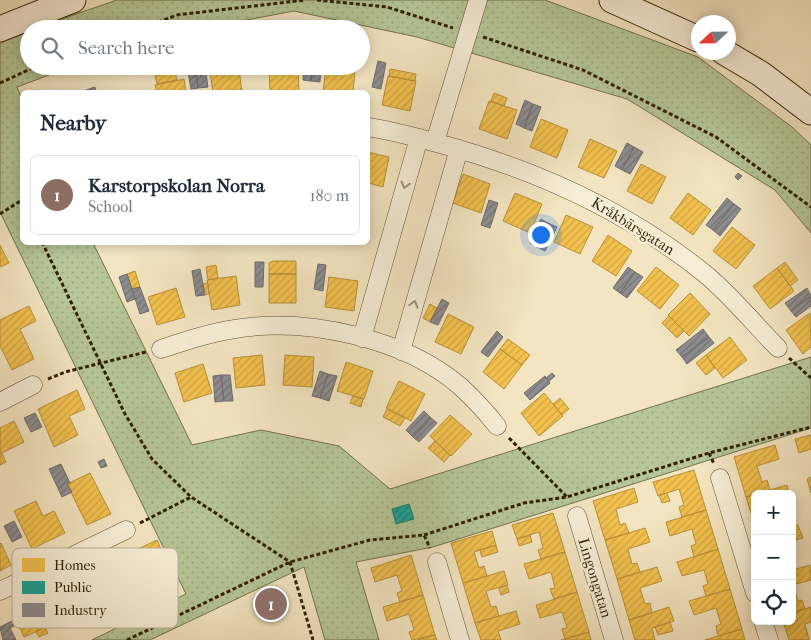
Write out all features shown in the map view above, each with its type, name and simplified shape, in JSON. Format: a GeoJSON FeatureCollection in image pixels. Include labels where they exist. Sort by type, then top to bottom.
{"type":"FeatureCollection","features":[{"type":"Feature","properties":{"kind":"main road"},"geometry":{"type":"LineString","coordinates":[[23,20],[73,0]]}},
{"type":"Feature","properties":{"kind":"main road"},"geometry":{"type":"LineString","coordinates":[[612,0],[691,36]]}},
{"type":"Feature","properties":{"kind":"main road"},"geometry":{"type":"LineString","coordinates":[[0,29],[20,21]]}},
{"type":"Feature","properties":{"kind":"main road"},"geometry":{"type":"LineString","coordinates":[[736,59],[761,74],[811,112]]}},
{"type":"Feature","properties":{"kind":"street"},"geometry":{"type":"LineString","coordinates":[[362,338],[427,140],[468,32],[478,0]]}},
{"type":"Feature","properties":{"kind":"street","name":"Kråkbärsgatan"},"geometry":{"type":"LineString","coordinates":[[370,127],[427,140],[501,161],[541,176],[618,215],[664,244],[705,274],[778,348]]}},
{"type":"Feature","properties":{"kind":"street"},"geometry":{"type":"LineString","coordinates":[[401,351],[459,149]]}},
{"type":"Feature","properties":{"kind":"street"},"geometry":{"type":"LineString","coordinates":[[161,349],[204,336],[236,329],[266,326],[296,326],[362,338],[401,351],[429,365],[460,386],[497,426]]}},
{"type":"Feature","properties":{"kind":"street"},"geometry":{"type":"LineString","coordinates":[[0,402],[33,385]]}},
{"type":"Feature","properties":{"kind":"street"},"geometry":{"type":"LineString","coordinates":[[720,478],[751,580]]}},
{"type":"Feature","properties":{"kind":"street","name":"Lingongatan"},"geometry":{"type":"LineString","coordinates":[[577,516],[614,640]]}},
{"type":"Feature","properties":{"kind":"street"},"geometry":{"type":"LineString","coordinates":[[89,548],[126,530]]}},
{"type":"Feature","properties":{"kind":"street"},"geometry":{"type":"LineString","coordinates":[[437,562],[460,640]]}},
{"type":"Feature","properties":{"kind":"street"},"geometry":{"type":"LineString","coordinates":[[0,591],[12,585]]}},
{"type":"Feature","properties":{"kind":"street"},"geometry":{"type":"LineString","coordinates":[[764,625],[769,640]]}},
{"type":"Feature","properties":{"kind":"path"},"geometry":{"type":"LineString","coordinates":[[165,20],[176,16],[305,0]]}},
{"type":"Feature","properties":{"kind":"path"},"geometry":{"type":"LineString","coordinates":[[317,0],[387,7],[583,70],[716,137],[811,207]]}},
{"type":"Feature","properties":{"kind":"path"},"geometry":{"type":"LineString","coordinates":[[0,83],[20,74]]}},
{"type":"Feature","properties":{"kind":"path"},"geometry":{"type":"LineString","coordinates":[[0,214],[20,202]]}},
{"type":"Feature","properties":{"kind":"path"},"geometry":{"type":"LineString","coordinates":[[43,245],[125,414],[152,459],[191,497],[290,562],[313,640]]}},
{"type":"Feature","properties":{"kind":"path"},"geometry":{"type":"LineString","coordinates":[[778,348],[811,378]]}},
{"type":"Feature","properties":{"kind":"path"},"geometry":{"type":"LineString","coordinates":[[33,385],[65,372],[161,349]]}},
{"type":"Feature","properties":{"kind":"path"},"geometry":{"type":"LineString","coordinates":[[497,426],[567,497],[577,516]]}},
{"type":"Feature","properties":{"kind":"path"},"geometry":{"type":"LineString","coordinates":[[178,616],[290,562],[370,540],[424,535],[524,503],[567,497],[709,453],[811,427]]}},
{"type":"Feature","properties":{"kind":"path"},"geometry":{"type":"LineString","coordinates":[[126,530],[191,497]]}},
{"type":"Feature","properties":{"kind":"path"},"geometry":{"type":"LineString","coordinates":[[424,535],[437,562]]}},
{"type":"Feature","properties":{"kind":"path"},"geometry":{"type":"LineString","coordinates":[[127,640],[152,628]]}},
{"type":"Feature","properties":{"kind":"green space"},"geometry":{"type":"Polygon","coordinates":[[[117,0],[545,0],[691,54],[691,60],[702,60],[792,127],[811,145],[811,233],[775,190],[627,99],[417,37],[370,27],[370,20],[337,20],[294,11],[246,20],[59,20],[117,0]]]}},
{"type":"Feature","properties":{"kind":"green space"},"geometry":{"type":"Polygon","coordinates":[[[20,33],[20,75],[49,75],[17,87],[20,94],[20,245],[94,245],[192,445],[261,430],[339,446],[390,489],[811,357],[811,428],[433,547],[356,562],[379,640],[325,640],[304,567],[178,627],[178,598],[186,594],[178,578],[178,548],[164,548],[0,212],[0,40],[20,33]]]}},
{"type":"Feature","properties":{"kind":"green space"},"geometry":{"type":"Polygon","coordinates":[[[117,628],[175,628],[150,640],[92,640],[117,628]]]}},
{"type":"Feature","properties":{"kind":"building: Homes"},"geometry":{"type":"Polygon","coordinates":[[[390,69],[416,74],[415,81],[389,76],[390,69]]]}},
{"type":"Feature","properties":{"kind":"building: Homes"},"geometry":{"type":"Polygon","coordinates":[[[176,75],[177,80],[157,84],[155,76],[176,75]]]}},
{"type":"Feature","properties":{"kind":"building: Homes"},"geometry":{"type":"Polygon","coordinates":[[[210,75],[240,75],[242,90],[213,90],[210,75]]]}},
{"type":"Feature","properties":{"kind":"building: Homes"},"geometry":{"type":"Polygon","coordinates":[[[269,75],[298,75],[299,90],[270,90],[269,75]]]}},
{"type":"Feature","properties":{"kind":"building: Homes"},"geometry":{"type":"Polygon","coordinates":[[[325,75],[355,75],[353,90],[323,90],[325,75]]]}},
{"type":"Feature","properties":{"kind":"building: Homes"},"geometry":{"type":"Polygon","coordinates":[[[388,76],[416,81],[410,111],[382,105],[388,76]]]}},
{"type":"Feature","properties":{"kind":"building: Homes"},"geometry":{"type":"Polygon","coordinates":[[[184,79],[186,90],[156,90],[155,85],[184,79]]]}},
{"type":"Feature","properties":{"kind":"building: Homes"},"geometry":{"type":"Polygon","coordinates":[[[494,93],[507,98],[504,106],[491,101],[494,93]]]}},
{"type":"Feature","properties":{"kind":"building: Homes"},"geometry":{"type":"Polygon","coordinates":[[[489,101],[517,110],[507,139],[479,129],[489,101]]]}},
{"type":"Feature","properties":{"kind":"building: Homes"},"geometry":{"type":"Polygon","coordinates":[[[541,119],[568,130],[557,158],[530,147],[541,119]]]}},
{"type":"Feature","properties":{"kind":"building: Homes"},"geometry":{"type":"Polygon","coordinates":[[[590,139],[617,151],[604,178],[578,167],[590,139]]]}},
{"type":"Feature","properties":{"kind":"building: Homes"},"geometry":{"type":"Polygon","coordinates":[[[370,152],[389,157],[383,187],[370,184],[370,152]]]}},
{"type":"Feature","properties":{"kind":"building: Homes"},"geometry":{"type":"Polygon","coordinates":[[[641,164],[666,177],[652,204],[627,191],[641,164]]]}},
{"type":"Feature","properties":{"kind":"building: Homes"},"geometry":{"type":"Polygon","coordinates":[[[463,174],[490,184],[481,213],[453,203],[463,174]]]}},
{"type":"Feature","properties":{"kind":"building: Homes"},"geometry":{"type":"Polygon","coordinates":[[[515,193],[542,204],[530,233],[503,221],[515,193]]]}},
{"type":"Feature","properties":{"kind":"building: Homes"},"geometry":{"type":"Polygon","coordinates":[[[688,193],[711,210],[693,235],[670,218],[688,193]]]}},
{"type":"Feature","properties":{"kind":"building: Homes"},"geometry":{"type":"Polygon","coordinates":[[[566,215],[593,227],[580,254],[554,242],[566,215]]]}},
{"type":"Feature","properties":{"kind":"building: Homes"},"geometry":{"type":"Polygon","coordinates":[[[732,227],[755,245],[736,269],[713,251],[732,227]]]}},
{"type":"Feature","properties":{"kind":"building: Homes"},"geometry":{"type":"Polygon","coordinates":[[[608,235],[632,251],[616,276],[592,261],[608,235]]]}},
{"type":"Feature","properties":{"kind":"building: Homes"},"geometry":{"type":"Polygon","coordinates":[[[0,245],[9,263],[0,267],[0,245]]]}},
{"type":"Feature","properties":{"kind":"building: Homes"},"geometry":{"type":"Polygon","coordinates":[[[273,261],[296,261],[296,274],[269,274],[269,263],[273,261]]]}},
{"type":"Feature","properties":{"kind":"building: Homes"},"geometry":{"type":"Polygon","coordinates":[[[785,262],[798,280],[790,286],[777,268],[785,262]]]}},
{"type":"Feature","properties":{"kind":"building: Homes"},"geometry":{"type":"Polygon","coordinates":[[[216,265],[218,278],[208,280],[206,267],[216,265]]]}},
{"type":"Feature","properties":{"kind":"building: Homes"},"geometry":{"type":"Polygon","coordinates":[[[656,267],[679,285],[660,309],[637,291],[656,267]]]}},
{"type":"Feature","properties":{"kind":"building: Homes"},"geometry":{"type":"Polygon","coordinates":[[[777,268],[794,291],[770,309],[753,286],[777,268]]]}},
{"type":"Feature","properties":{"kind":"building: Homes"},"geometry":{"type":"Polygon","coordinates":[[[135,271],[140,287],[132,289],[127,274],[135,271]]]}},
{"type":"Feature","properties":{"kind":"building: Homes"},"geometry":{"type":"Polygon","coordinates":[[[269,274],[296,274],[296,303],[269,303],[269,274]]]}},
{"type":"Feature","properties":{"kind":"building: Homes"},"geometry":{"type":"Polygon","coordinates":[[[236,276],[240,305],[212,310],[207,280],[236,276]]]}},
{"type":"Feature","properties":{"kind":"building: Homes"},"geometry":{"type":"Polygon","coordinates":[[[329,277],[358,281],[354,311],[325,307],[329,277]]]}},
{"type":"Feature","properties":{"kind":"building: Homes"},"geometry":{"type":"Polygon","coordinates":[[[208,283],[209,294],[205,295],[203,284],[208,283]]]}},
{"type":"Feature","properties":{"kind":"building: Homes"},"geometry":{"type":"Polygon","coordinates":[[[176,288],[185,317],[157,325],[148,297],[176,288]]]}},
{"type":"Feature","properties":{"kind":"building: Homes"},"geometry":{"type":"Polygon","coordinates":[[[690,293],[710,314],[689,336],[668,315],[690,293]]]}},
{"type":"Feature","properties":{"kind":"building: Homes"},"geometry":{"type":"Polygon","coordinates":[[[430,304],[437,308],[430,322],[423,318],[430,304]]]}},
{"type":"Feature","properties":{"kind":"building: Homes"},"geometry":{"type":"Polygon","coordinates":[[[29,306],[36,321],[20,329],[34,359],[12,370],[0,346],[0,320],[29,306]]]}},
{"type":"Feature","properties":{"kind":"building: Homes"},"geometry":{"type":"Polygon","coordinates":[[[810,313],[811,347],[803,354],[786,330],[810,313]]]}},
{"type":"Feature","properties":{"kind":"building: Homes"},"geometry":{"type":"Polygon","coordinates":[[[448,314],[474,327],[461,354],[435,342],[448,314]]]}},
{"type":"Feature","properties":{"kind":"building: Homes"},"geometry":{"type":"Polygon","coordinates":[[[669,316],[684,331],[677,338],[662,323],[669,316]]]}},
{"type":"Feature","properties":{"kind":"building: Homes"},"geometry":{"type":"Polygon","coordinates":[[[730,337],[747,360],[723,378],[706,355],[730,337]]]}},
{"type":"Feature","properties":{"kind":"building: Homes"},"geometry":{"type":"Polygon","coordinates":[[[508,339],[530,355],[522,365],[500,349],[508,339]]]}},
{"type":"Feature","properties":{"kind":"building: Homes"},"geometry":{"type":"Polygon","coordinates":[[[500,349],[522,365],[504,389],[483,372],[500,349]]]}},
{"type":"Feature","properties":{"kind":"building: Homes"},"geometry":{"type":"Polygon","coordinates":[[[262,355],[265,385],[236,388],[233,358],[262,355]]]}},
{"type":"Feature","properties":{"kind":"building: Homes"},"geometry":{"type":"Polygon","coordinates":[[[285,355],[314,357],[312,387],[283,385],[285,355]]]}},
{"type":"Feature","properties":{"kind":"building: Homes"},"geometry":{"type":"Polygon","coordinates":[[[706,355],[715,368],[706,375],[696,363],[706,355]]]}},
{"type":"Feature","properties":{"kind":"building: Homes"},"geometry":{"type":"Polygon","coordinates":[[[346,362],[373,371],[364,399],[337,391],[346,362]]]}},
{"type":"Feature","properties":{"kind":"building: Homes"},"geometry":{"type":"Polygon","coordinates":[[[203,364],[212,393],[184,402],[175,373],[203,364]]]}},
{"type":"Feature","properties":{"kind":"building: Homes"},"geometry":{"type":"Polygon","coordinates":[[[399,381],[425,394],[411,421],[386,408],[399,381]]]}},
{"type":"Feature","properties":{"kind":"building: Homes"},"geometry":{"type":"Polygon","coordinates":[[[77,390],[85,409],[69,416],[78,435],[54,447],[38,409],[77,390]]]}},
{"type":"Feature","properties":{"kind":"building: Homes"},"geometry":{"type":"Polygon","coordinates":[[[544,393],[563,416],[539,436],[521,413],[544,393]]]}},
{"type":"Feature","properties":{"kind":"building: Homes"},"geometry":{"type":"Polygon","coordinates":[[[353,396],[363,399],[361,407],[350,403],[353,396]]]}},
{"type":"Feature","properties":{"kind":"building: Homes"},"geometry":{"type":"Polygon","coordinates":[[[560,398],[569,409],[562,415],[553,404],[560,398]]]}},
{"type":"Feature","properties":{"kind":"building: Homes"},"geometry":{"type":"Polygon","coordinates":[[[387,409],[405,418],[400,426],[383,417],[387,409]]]}},
{"type":"Feature","properties":{"kind":"building: Homes"},"geometry":{"type":"Polygon","coordinates":[[[450,415],[472,434],[451,456],[430,436],[450,415]]]}},
{"type":"Feature","properties":{"kind":"building: Homes"},"geometry":{"type":"Polygon","coordinates":[[[14,421],[24,442],[0,454],[0,428],[14,421]]]}},
{"type":"Feature","properties":{"kind":"building: Homes"},"geometry":{"type":"Polygon","coordinates":[[[811,435],[811,449],[799,453],[795,439],[811,435]]]}},
{"type":"Feature","properties":{"kind":"building: Homes"},"geometry":{"type":"Polygon","coordinates":[[[435,441],[450,455],[444,462],[428,448],[435,441]]]}},
{"type":"Feature","properties":{"kind":"building: Homes"},"geometry":{"type":"Polygon","coordinates":[[[775,445],[779,459],[757,466],[762,482],[767,480],[770,490],[751,490],[751,496],[746,497],[734,457],[775,445]]]}},
{"type":"Feature","properties":{"kind":"building: Homes"},"geometry":{"type":"Polygon","coordinates":[[[2,453],[6,462],[0,465],[0,454],[2,453]]]}},
{"type":"Feature","properties":{"kind":"building: Homes"},"geometry":{"type":"Polygon","coordinates":[[[694,470],[706,510],[682,517],[679,507],[684,505],[679,489],[658,496],[653,482],[694,470]]]}},
{"type":"Feature","properties":{"kind":"building: Homes"},"geometry":{"type":"Polygon","coordinates":[[[90,473],[111,514],[87,525],[67,484],[90,473]]]}},
{"type":"Feature","properties":{"kind":"building: Homes"},"geometry":{"type":"Polygon","coordinates":[[[811,477],[811,493],[807,479],[811,477]]]}},
{"type":"Feature","properties":{"kind":"building: Homes"},"geometry":{"type":"Polygon","coordinates":[[[787,485],[788,490],[770,490],[787,485]]]}},
{"type":"Feature","properties":{"kind":"building: Homes"},"geometry":{"type":"Polygon","coordinates":[[[634,488],[638,502],[616,509],[620,525],[625,523],[629,533],[605,540],[593,501],[634,488]]]}},
{"type":"Feature","properties":{"kind":"building: Homes"},"geometry":{"type":"Polygon","coordinates":[[[667,493],[670,501],[662,503],[659,495],[667,493]]]}},
{"type":"Feature","properties":{"kind":"building: Homes"},"geometry":{"type":"Polygon","coordinates":[[[751,495],[751,513],[746,497],[751,495]]]}},
{"type":"Feature","properties":{"kind":"building: Homes"},"geometry":{"type":"Polygon","coordinates":[[[36,501],[43,516],[54,511],[65,533],[32,548],[14,511],[36,501]]]}},
{"type":"Feature","properties":{"kind":"building: Homes"},"geometry":{"type":"Polygon","coordinates":[[[706,510],[718,549],[694,557],[691,546],[696,544],[692,529],[670,536],[666,522],[706,510]]]}},
{"type":"Feature","properties":{"kind":"building: Homes"},"geometry":{"type":"Polygon","coordinates":[[[553,513],[565,552],[541,559],[538,550],[543,548],[539,532],[517,539],[512,525],[553,513]]]}},
{"type":"Feature","properties":{"kind":"building: Homes"},"geometry":{"type":"Polygon","coordinates":[[[796,525],[798,525],[803,538],[796,540],[796,535],[796,525]]]}},
{"type":"Feature","properties":{"kind":"building: Homes"},"geometry":{"type":"Polygon","coordinates":[[[645,528],[650,542],[628,549],[632,564],[637,563],[640,572],[617,579],[605,540],[645,528]]]}},
{"type":"Feature","properties":{"kind":"building: Homes"},"geometry":{"type":"Polygon","coordinates":[[[492,531],[496,545],[474,552],[479,568],[484,566],[487,576],[463,583],[451,543],[492,531]]]}},
{"type":"Feature","properties":{"kind":"building: Homes"},"geometry":{"type":"Polygon","coordinates":[[[530,535],[532,542],[519,546],[517,539],[530,535]]]}},
{"type":"Feature","properties":{"kind":"building: Homes"},"geometry":{"type":"Polygon","coordinates":[[[157,540],[161,548],[140,548],[157,540]]]}},
{"type":"Feature","properties":{"kind":"building: Homes"},"geometry":{"type":"Polygon","coordinates":[[[0,544],[11,565],[0,571],[0,544]]]}},
{"type":"Feature","properties":{"kind":"building: Homes"},"geometry":{"type":"Polygon","coordinates":[[[496,545],[498,552],[482,557],[480,550],[496,545]]]}},
{"type":"Feature","properties":{"kind":"building: Homes"},"geometry":{"type":"Polygon","coordinates":[[[718,549],[730,589],[706,596],[703,586],[708,584],[704,570],[682,576],[677,562],[718,549]]]}},
{"type":"Feature","properties":{"kind":"building: Homes"},"geometry":{"type":"Polygon","coordinates":[[[565,552],[577,592],[554,599],[550,589],[555,588],[551,572],[529,579],[524,564],[565,552]]]}},
{"type":"Feature","properties":{"kind":"building: Homes"},"geometry":{"type":"Polygon","coordinates":[[[411,555],[423,595],[400,602],[397,593],[402,591],[397,575],[375,582],[371,568],[411,555]]]}},
{"type":"Feature","properties":{"kind":"building: Homes"},"geometry":{"type":"Polygon","coordinates":[[[810,565],[811,580],[796,584],[796,569],[810,565]]]}},
{"type":"Feature","properties":{"kind":"building: Homes"},"geometry":{"type":"Polygon","coordinates":[[[657,567],[662,581],[640,588],[645,604],[650,603],[652,613],[629,620],[617,579],[657,567]]]}},
{"type":"Feature","properties":{"kind":"building: Homes"},"geometry":{"type":"Polygon","coordinates":[[[504,571],[508,585],[486,591],[491,607],[496,606],[499,616],[475,623],[463,583],[504,571]]]}},
{"type":"Feature","properties":{"kind":"building: Homes"},"geometry":{"type":"Polygon","coordinates":[[[507,585],[509,592],[501,595],[499,588],[507,585]]]}},
{"type":"Feature","properties":{"kind":"building: Homes"},"geometry":{"type":"Polygon","coordinates":[[[730,589],[742,629],[718,636],[716,626],[721,624],[716,608],[694,615],[689,601],[730,589]]]}},
{"type":"Feature","properties":{"kind":"building: Homes"},"geometry":{"type":"Polygon","coordinates":[[[577,592],[589,632],[565,639],[562,629],[567,628],[562,612],[540,618],[536,605],[577,592]]]}},
{"type":"Feature","properties":{"kind":"building: Homes"},"geometry":{"type":"Polygon","coordinates":[[[423,595],[435,635],[412,640],[409,632],[414,630],[409,614],[387,621],[383,607],[423,595]]]}},
{"type":"Feature","properties":{"kind":"building: Homes"},"geometry":{"type":"Polygon","coordinates":[[[796,595],[798,601],[802,600],[805,609],[796,612],[796,595]]]}},
{"type":"Feature","properties":{"kind":"building: Homes"},"geometry":{"type":"Polygon","coordinates":[[[669,607],[674,621],[652,628],[655,640],[635,640],[629,620],[669,607]]]}},
{"type":"Feature","properties":{"kind":"building: Homes"},"geometry":{"type":"Polygon","coordinates":[[[811,607],[811,622],[805,624],[809,640],[789,640],[784,625],[796,625],[796,612],[811,607]]]}},
{"type":"Feature","properties":{"kind":"building: Homes"},"geometry":{"type":"Polygon","coordinates":[[[516,611],[520,624],[498,631],[501,640],[481,640],[475,623],[516,611]]]}},
{"type":"Feature","properties":{"kind":"building: Homes"},"geometry":{"type":"Polygon","coordinates":[[[670,622],[673,631],[658,635],[655,627],[670,622]]]}},
{"type":"Feature","properties":{"kind":"building: Homes"},"geometry":{"type":"Polygon","coordinates":[[[20,628],[44,628],[24,637],[20,628]]]}},
{"type":"Feature","properties":{"kind":"building: Homes"},"geometry":{"type":"Polygon","coordinates":[[[46,628],[48,633],[39,637],[36,632],[46,628]]]}},
{"type":"Feature","properties":{"kind":"building: Homes"},"geometry":{"type":"Polygon","coordinates":[[[742,629],[745,640],[705,640],[718,636],[742,629]]]}},
{"type":"Feature","properties":{"kind":"building: Homes"},"geometry":{"type":"Polygon","coordinates":[[[589,632],[591,640],[561,640],[565,639],[589,632]]]}},
{"type":"Feature","properties":{"kind":"building: Homes"},"geometry":{"type":"Polygon","coordinates":[[[435,635],[437,640],[417,640],[435,635]]]}},
{"type":"Feature","properties":{"kind":"building: Public"},"geometry":{"type":"Polygon","coordinates":[[[409,504],[414,519],[396,524],[392,509],[409,504]]]}},
{"type":"Feature","properties":{"kind":"building: Industry"},"geometry":{"type":"Polygon","coordinates":[[[378,61],[386,63],[381,89],[372,87],[378,61]]]}},
{"type":"Feature","properties":{"kind":"building: Industry"},"geometry":{"type":"Polygon","coordinates":[[[189,75],[196,75],[198,88],[191,89],[189,75]]]}},
{"type":"Feature","properties":{"kind":"building: Industry"},"geometry":{"type":"Polygon","coordinates":[[[196,75],[206,75],[208,87],[198,88],[196,75]]]}},
{"type":"Feature","properties":{"kind":"building: Industry"},"geometry":{"type":"Polygon","coordinates":[[[303,75],[311,75],[311,81],[303,80],[303,75]]]}},
{"type":"Feature","properties":{"kind":"building: Industry"},"geometry":{"type":"Polygon","coordinates":[[[311,75],[320,75],[320,82],[311,81],[311,75]]]}},
{"type":"Feature","properties":{"kind":"building: Industry"},"geometry":{"type":"Polygon","coordinates":[[[525,100],[533,104],[524,128],[516,124],[525,100]]]}},
{"type":"Feature","properties":{"kind":"building: Industry"},"geometry":{"type":"Polygon","coordinates":[[[533,104],[541,107],[532,131],[524,128],[533,104]]]}},
{"type":"Feature","properties":{"kind":"building: Industry"},"geometry":{"type":"Polygon","coordinates":[[[627,143],[634,147],[622,170],[615,166],[627,143]]]}},
{"type":"Feature","properties":{"kind":"building: Industry"},"geometry":{"type":"Polygon","coordinates":[[[634,147],[643,152],[630,174],[622,170],[634,147]]]}},
{"type":"Feature","properties":{"kind":"building: Industry"},"geometry":{"type":"Polygon","coordinates":[[[738,173],[742,176],[738,180],[735,177],[738,173]]]}},
{"type":"Feature","properties":{"kind":"building: Industry"},"geometry":{"type":"Polygon","coordinates":[[[727,198],[734,204],[713,230],[706,225],[727,198]]]}},
{"type":"Feature","properties":{"kind":"building: Industry"},"geometry":{"type":"Polygon","coordinates":[[[489,200],[498,203],[490,228],[481,225],[489,200]]]}},
{"type":"Feature","properties":{"kind":"building: Industry"},"geometry":{"type":"Polygon","coordinates":[[[734,204],[741,209],[720,236],[713,230],[734,204]]]}},
{"type":"Feature","properties":{"kind":"building: Industry"},"geometry":{"type":"Polygon","coordinates":[[[541,219],[548,223],[537,247],[530,243],[541,219]]]}},
{"type":"Feature","properties":{"kind":"building: Industry"},"geometry":{"type":"Polygon","coordinates":[[[548,223],[557,227],[545,251],[537,247],[548,223]]]}},
{"type":"Feature","properties":{"kind":"building: Industry"},"geometry":{"type":"Polygon","coordinates":[[[255,262],[264,262],[263,287],[255,287],[255,262]]]}},
{"type":"Feature","properties":{"kind":"building: Industry"},"geometry":{"type":"Polygon","coordinates":[[[318,264],[326,265],[323,291],[314,289],[318,264]]]}},
{"type":"Feature","properties":{"kind":"building: Industry"},"geometry":{"type":"Polygon","coordinates":[[[628,267],[635,272],[620,293],[613,288],[628,267]]]}},
{"type":"Feature","properties":{"kind":"building: Industry"},"geometry":{"type":"Polygon","coordinates":[[[200,269],[205,295],[196,296],[192,271],[200,269]]]}},
{"type":"Feature","properties":{"kind":"building: Industry"},"geometry":{"type":"Polygon","coordinates":[[[635,272],[643,277],[627,298],[620,293],[635,272]]]}},
{"type":"Feature","properties":{"kind":"building: Industry"},"geometry":{"type":"Polygon","coordinates":[[[127,274],[135,299],[127,302],[119,277],[127,274]]]}},
{"type":"Feature","properties":{"kind":"building: Industry"},"geometry":{"type":"Polygon","coordinates":[[[140,287],[149,311],[140,314],[132,289],[140,287]]]}},
{"type":"Feature","properties":{"kind":"building: Industry"},"geometry":{"type":"Polygon","coordinates":[[[807,288],[811,296],[791,311],[785,303],[807,288]]]}},
{"type":"Feature","properties":{"kind":"building: Industry"},"geometry":{"type":"Polygon","coordinates":[[[811,296],[811,306],[796,317],[791,311],[811,296]]]}},
{"type":"Feature","properties":{"kind":"building: Industry"},"geometry":{"type":"Polygon","coordinates":[[[442,299],[449,303],[438,325],[430,322],[442,299]]]}},
{"type":"Feature","properties":{"kind":"building: Industry"},"geometry":{"type":"Polygon","coordinates":[[[703,329],[709,337],[682,357],[676,350],[703,329]]]}},
{"type":"Feature","properties":{"kind":"building: Industry"},"geometry":{"type":"Polygon","coordinates":[[[497,331],[503,337],[488,357],[481,352],[497,331]]]}},
{"type":"Feature","properties":{"kind":"building: Industry"},"geometry":{"type":"Polygon","coordinates":[[[709,337],[714,343],[687,364],[682,357],[709,337]]]}},
{"type":"Feature","properties":{"kind":"building: Industry"},"geometry":{"type":"Polygon","coordinates":[[[320,371],[328,374],[320,398],[312,396],[320,371]]]}},
{"type":"Feature","properties":{"kind":"building: Industry"},"geometry":{"type":"Polygon","coordinates":[[[552,373],[555,376],[549,381],[546,378],[552,373]]]}},
{"type":"Feature","properties":{"kind":"building: Industry"},"geometry":{"type":"Polygon","coordinates":[[[328,374],[337,376],[329,401],[320,398],[328,374]]]}},
{"type":"Feature","properties":{"kind":"building: Industry"},"geometry":{"type":"Polygon","coordinates":[[[221,375],[230,375],[233,401],[224,401],[221,375]]]}},
{"type":"Feature","properties":{"kind":"building: Industry"},"geometry":{"type":"Polygon","coordinates":[[[221,375],[224,401],[215,402],[213,376],[221,375]]]}},
{"type":"Feature","properties":{"kind":"building: Industry"},"geometry":{"type":"Polygon","coordinates":[[[545,376],[550,383],[530,400],[524,393],[545,376]]]}},
{"type":"Feature","properties":{"kind":"building: Industry"},"geometry":{"type":"Polygon","coordinates":[[[424,411],[431,418],[413,437],[406,430],[424,411]]]}},
{"type":"Feature","properties":{"kind":"building: Industry"},"geometry":{"type":"Polygon","coordinates":[[[35,413],[42,427],[31,432],[24,418],[35,413]]]}},
{"type":"Feature","properties":{"kind":"building: Industry"},"geometry":{"type":"Polygon","coordinates":[[[431,418],[437,423],[419,442],[413,437],[431,418]]]}},
{"type":"Feature","properties":{"kind":"building: Industry"},"geometry":{"type":"Polygon","coordinates":[[[104,459],[107,466],[101,468],[98,462],[104,459]]]}},
{"type":"Feature","properties":{"kind":"building: Industry"},"geometry":{"type":"Polygon","coordinates":[[[61,464],[70,483],[67,484],[72,492],[62,497],[49,469],[61,464]]]}},
{"type":"Feature","properties":{"kind":"building: Industry"},"geometry":{"type":"Polygon","coordinates":[[[14,521],[22,537],[12,542],[4,526],[14,521]]]}},
{"type":"Feature","properties":{"kind":"building: Industry"},"geometry":{"type":"Polygon","coordinates":[[[12,621],[12,627],[10,628],[16,640],[3,640],[0,627],[12,621]]]}},
{"type":"Feature","properties":{"kind":"place","name":"Karstorpskolan Norra"},"geometry":{"type":"Point","coordinates":[271,604]}}]}
